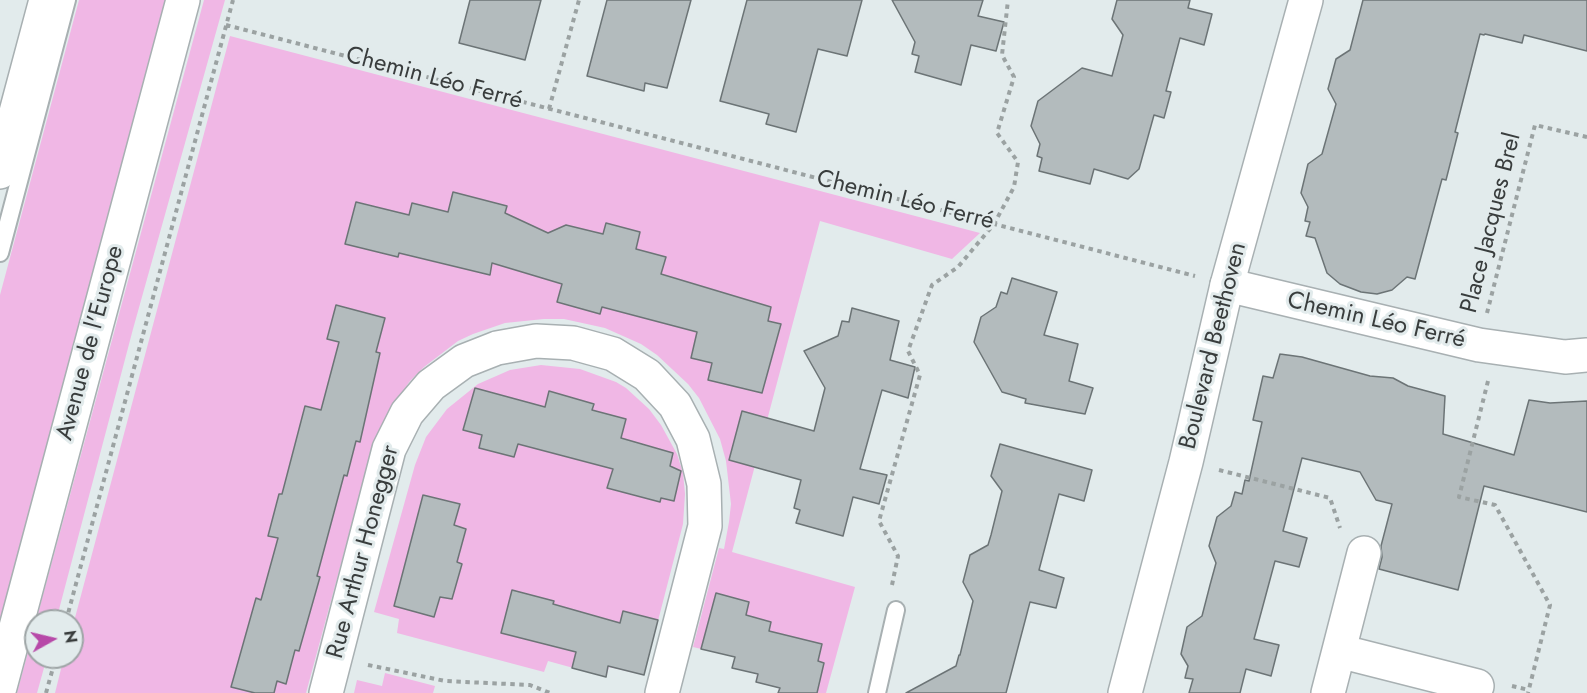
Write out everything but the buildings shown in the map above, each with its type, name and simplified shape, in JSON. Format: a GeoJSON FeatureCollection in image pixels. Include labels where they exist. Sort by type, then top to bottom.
{"type":"FeatureCollection","features":[{"type":"Feature","properties":{"kind":"street"},"geometry":{"type":"LineString","coordinates":[[0,172],[46,0]]}},
{"type":"Feature","properties":{"kind":"street","name":"Avenue de l'Europe"},"geometry":{"type":"LineString","coordinates":[[0,687],[183,0]]}},
{"type":"Feature","properties":{"kind":"street","name":"Boulevard Beethoven"},"geometry":{"type":"LineString","coordinates":[[1125,693],[1186,462],[1227,285],[1306,0]]}},
{"type":"Feature","properties":{"kind":"street","name":"Chemin Léo Ferré"},"geometry":{"type":"LineString","coordinates":[[1227,285],[1488,347],[1565,357],[1587,355]]}},
{"type":"Feature","properties":{"kind":"street","name":"Rue Arthur Honegger"},"geometry":{"type":"LineString","coordinates":[[326,693],[388,449],[407,413],[431,385],[464,361],[497,348],[536,341],[573,343],[613,354],[647,375],[675,405],[693,440],[704,484],[705,526],[662,693]]}},
{"type":"Feature","properties":{"kind":"street"},"geometry":{"type":"LineString","coordinates":[[1328,693],[1364,553]]}},
{"type":"Feature","properties":{"kind":"street"},"geometry":{"type":"LineString","coordinates":[[1339,651],[1477,686]]}},
{"type":"Feature","properties":{"kind":"lane"},"geometry":{"type":"LineString","coordinates":[[0,253],[67,0]]}},
{"type":"Feature","properties":{"kind":"lane"},"geometry":{"type":"LineString","coordinates":[[877,693],[896,610]]}},
{"type":"Feature","properties":{"kind":"path"},"geometry":{"type":"LineString","coordinates":[[69,609],[233,0]]}},
{"type":"Feature","properties":{"kind":"path"},"geometry":{"type":"LineString","coordinates":[[549,109],[579,0]]}},
{"type":"Feature","properties":{"kind":"path"},"geometry":{"type":"LineString","coordinates":[[896,610],[890,602],[898,556],[879,520],[920,375],[908,351],[932,285],[958,267],[994,224],[1014,187],[1018,162],[997,133],[1014,77],[1002,55],[1008,0]]}},
{"type":"Feature","properties":{"kind":"path","name":"Chemin Léo Ferré"},"geometry":{"type":"LineString","coordinates":[[226,25],[1227,285]]}},
{"type":"Feature","properties":{"kind":"path","name":"Place Jacques Brel"},"geometry":{"type":"LineString","coordinates":[[1488,347],[1535,125],[1587,137]]}},
{"type":"Feature","properties":{"kind":"path"},"geometry":{"type":"LineString","coordinates":[[1488,347],[1459,497],[1495,505],[1550,605],[1528,693]]}},
{"type":"Feature","properties":{"kind":"path"},"geometry":{"type":"LineString","coordinates":[[1186,462],[1330,498],[1347,549],[1364,553]]}},
{"type":"Feature","properties":{"kind":"path"},"geometry":{"type":"LineString","coordinates":[[363,663],[445,681],[530,686],[550,693]]}},
{"type":"Feature","properties":{"kind":"path"},"geometry":{"type":"LineString","coordinates":[[46,693],[53,669]]}},
{"type":"Feature","properties":{"kind":"shaded area"},"geometry":{"type":"Polygon","coordinates":[[[79,0],[167,0],[0,630],[0,295],[79,0]]]}},
{"type":"Feature","properties":{"kind":"shaded area"},"geometry":{"type":"Polygon","coordinates":[[[204,0],[225,0],[133,329],[59,609],[39,609],[204,0]]]}},
{"type":"Feature","properties":{"kind":"shaded area"},"geometry":{"type":"Polygon","coordinates":[[[230,36],[980,233],[952,259],[820,221],[732,552],[855,587],[826,693],[778,693],[779,688],[756,682],[757,674],[732,668],[735,657],[693,647],[719,548],[724,549],[729,522],[731,504],[726,461],[720,439],[699,398],[688,384],[657,355],[641,344],[605,328],[564,319],[505,323],[458,341],[410,381],[391,408],[372,449],[306,693],[55,693],[61,669],[84,669],[84,609],[77,609],[230,36]]]}},
{"type":"Feature","properties":{"kind":"shaded area"},"geometry":{"type":"Polygon","coordinates":[[[541,365],[580,369],[626,388],[649,409],[677,454],[683,473],[685,494],[683,524],[644,675],[609,667],[606,677],[548,661],[544,672],[397,633],[399,619],[374,612],[415,465],[426,437],[447,409],[478,384],[510,370],[541,365]]]}},
{"type":"Feature","properties":{"kind":"shaded area"},"geometry":{"type":"Polygon","coordinates":[[[24,667],[24,669],[44,669],[37,693],[17,693],[24,667]]]}},
{"type":"Feature","properties":{"kind":"shaded area"},"geometry":{"type":"Polygon","coordinates":[[[385,673],[435,686],[433,693],[354,693],[357,680],[382,686],[385,673]]]}}]}
